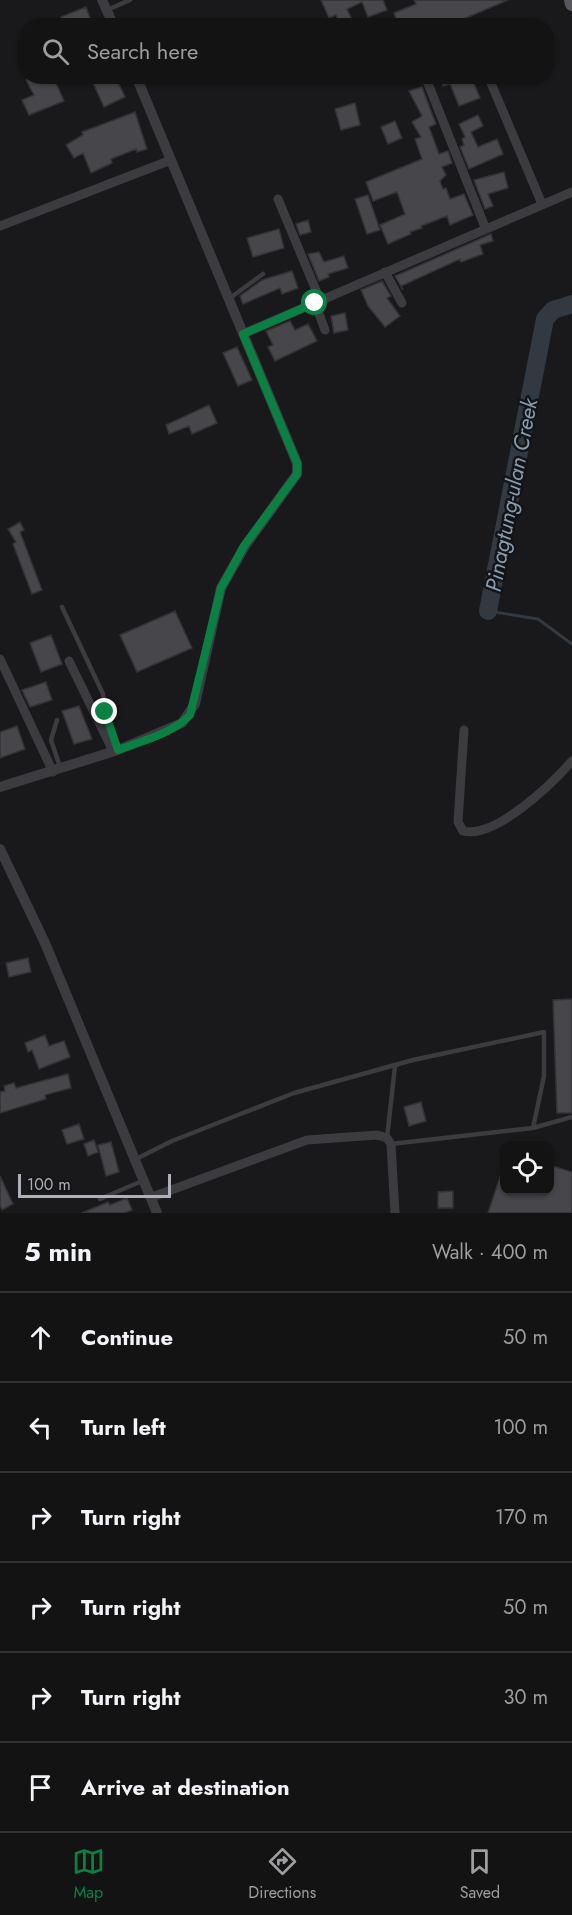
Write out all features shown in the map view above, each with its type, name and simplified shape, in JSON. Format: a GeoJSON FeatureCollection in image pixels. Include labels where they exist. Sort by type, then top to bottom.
{"type":"FeatureCollection","features":[{"type":"Feature","properties":{"kind":"street"},"geometry":{"type":"LineString","coordinates":[[0,787],[57,771],[168,731],[190,715],[221,588],[244,546],[297,474],[297,463],[139,84]]}},
{"type":"Feature","properties":{"kind":"street"},"geometry":{"type":"LineString","coordinates":[[428,84],[485,227]]}},
{"type":"Feature","properties":{"kind":"street"},"geometry":{"type":"LineString","coordinates":[[491,84],[542,204]]}},
{"type":"Feature","properties":{"kind":"street"},"geometry":{"type":"LineString","coordinates":[[0,226],[171,160]]}},
{"type":"Feature","properties":{"kind":"street"},"geometry":{"type":"LineString","coordinates":[[243,334],[485,227],[572,192]]}},
{"type":"Feature","properties":{"kind":"street"},"geometry":{"type":"LineString","coordinates":[[278,199],[317,302],[325,330]]}},
{"type":"Feature","properties":{"kind":"street"},"geometry":{"type":"LineString","coordinates":[[385,272],[402,303]]}},
{"type":"Feature","properties":{"kind":"street"},"geometry":{"type":"LineString","coordinates":[[0,659],[57,771]]}},
{"type":"Feature","properties":{"kind":"street"},"geometry":{"type":"LineString","coordinates":[[69,661],[115,751]]}},
{"type":"Feature","properties":{"kind":"street"},"geometry":{"type":"LineString","coordinates":[[464,730],[458,822],[464,831],[480,831],[530,804],[572,760]]}},
{"type":"Feature","properties":{"kind":"street"},"geometry":{"type":"LineString","coordinates":[[0,849],[45,943],[158,1213]]}},
{"type":"Feature","properties":{"kind":"street"},"geometry":{"type":"LineString","coordinates":[[152,1197],[307,1140],[377,1135],[389,1141],[395,1213]]}},
{"type":"Feature","properties":{"kind":"lane"},"geometry":{"type":"LineString","coordinates":[[105,5],[130,0]]}},
{"type":"Feature","properties":{"kind":"lane"},"geometry":{"type":"LineString","coordinates":[[228,300],[263,274]]}},
{"type":"Feature","properties":{"kind":"lane"},"geometry":{"type":"LineString","coordinates":[[62,607],[103,694],[115,751]]}},
{"type":"Feature","properties":{"kind":"lane"},"geometry":{"type":"LineString","coordinates":[[57,720],[51,740],[57,771]]}},
{"type":"Feature","properties":{"kind":"lane"},"geometry":{"type":"LineString","coordinates":[[136,1159],[172,1141],[294,1093],[395,1066],[544,1032],[544,1076],[533,1128]]}},
{"type":"Feature","properties":{"kind":"lane"},"geometry":{"type":"LineString","coordinates":[[395,1066],[389,1141],[533,1128],[572,1117]]}},
{"type":"Feature","properties":{"kind":"lane"},"geometry":{"type":"LineString","coordinates":[[100,1199],[145,1180]]}},
{"type":"Feature","properties":{"kind":"building"},"geometry":{"type":"Polygon","coordinates":[[[321,0],[383,0],[387,10],[368,17],[362,2],[347,9],[351,18],[337,18],[336,15],[329,18],[321,0]]]}},
{"type":"Feature","properties":{"kind":"building"},"geometry":{"type":"Polygon","coordinates":[[[414,0],[508,0],[466,18],[396,18],[394,13],[416,4],[414,0]]]}},
{"type":"Feature","properties":{"kind":"building"},"geometry":{"type":"Polygon","coordinates":[[[86,7],[90,18],[61,18],[86,7]]]}},
{"type":"Feature","properties":{"kind":"building"},"geometry":{"type":"Polygon","coordinates":[[[28,84],[57,84],[64,101],[29,115],[22,100],[34,95],[28,84]]]}},
{"type":"Feature","properties":{"kind":"building"},"geometry":{"type":"Polygon","coordinates":[[[94,84],[119,84],[125,97],[104,107],[94,84]]]}},
{"type":"Feature","properties":{"kind":"building"},"geometry":{"type":"Polygon","coordinates":[[[450,84],[474,84],[480,98],[459,106],[450,84]]]}},
{"type":"Feature","properties":{"kind":"building"},"geometry":{"type":"Polygon","coordinates":[[[422,87],[436,124],[429,127],[439,154],[448,151],[452,163],[442,167],[446,175],[440,181],[443,189],[446,188],[450,199],[464,194],[473,215],[450,225],[447,216],[421,226],[422,228],[410,232],[411,234],[388,244],[380,225],[405,214],[397,192],[373,201],[366,182],[422,159],[415,139],[421,137],[412,122],[422,116],[409,91],[422,87]]]}},
{"type":"Feature","properties":{"kind":"building"},"geometry":{"type":"Polygon","coordinates":[[[355,103],[360,125],[341,130],[335,109],[355,103]]]}},
{"type":"Feature","properties":{"kind":"building"},"geometry":{"type":"Polygon","coordinates":[[[135,112],[147,149],[137,152],[136,149],[111,159],[112,163],[91,173],[83,153],[74,158],[66,145],[83,135],[82,132],[135,112]]]}},
{"type":"Feature","properties":{"kind":"building"},"geometry":{"type":"Polygon","coordinates":[[[478,115],[483,126],[471,132],[478,147],[497,139],[503,154],[469,169],[460,147],[464,145],[462,139],[465,137],[459,124],[478,115]]]}},
{"type":"Feature","properties":{"kind":"building"},"geometry":{"type":"Polygon","coordinates":[[[395,121],[402,138],[388,144],[381,127],[395,121]]]}},
{"type":"Feature","properties":{"kind":"building"},"geometry":{"type":"Polygon","coordinates":[[[504,172],[508,188],[488,194],[493,206],[485,209],[474,180],[504,172]]]}},
{"type":"Feature","properties":{"kind":"building"},"geometry":{"type":"Polygon","coordinates":[[[368,195],[380,230],[367,234],[355,199],[368,195]]]}},
{"type":"Feature","properties":{"kind":"building"},"geometry":{"type":"Polygon","coordinates":[[[308,220],[311,232],[300,235],[296,224],[308,220]]]}},
{"type":"Feature","properties":{"kind":"building"},"geometry":{"type":"Polygon","coordinates":[[[279,229],[284,248],[253,257],[247,238],[279,229]]]}},
{"type":"Feature","properties":{"kind":"building"},"geometry":{"type":"Polygon","coordinates":[[[491,234],[493,241],[480,245],[483,254],[461,262],[460,259],[401,286],[403,290],[395,276],[491,234]]]}},
{"type":"Feature","properties":{"kind":"building"},"geometry":{"type":"Polygon","coordinates":[[[319,252],[324,262],[344,256],[348,268],[328,274],[329,277],[319,281],[308,254],[319,252]]]}},
{"type":"Feature","properties":{"kind":"building"},"geometry":{"type":"Polygon","coordinates":[[[292,271],[298,288],[282,294],[280,288],[243,304],[240,296],[262,280],[292,271]]]}},
{"type":"Feature","properties":{"kind":"building"},"geometry":{"type":"Polygon","coordinates":[[[382,281],[391,296],[387,298],[400,316],[385,327],[368,306],[361,290],[382,281]]]}},
{"type":"Feature","properties":{"kind":"building"},"geometry":{"type":"Polygon","coordinates":[[[345,313],[348,330],[334,333],[331,316],[345,313]]]}},
{"type":"Feature","properties":{"kind":"building"},"geometry":{"type":"Polygon","coordinates":[[[290,321],[295,330],[308,324],[317,341],[275,361],[268,347],[273,345],[266,331],[290,321]]]}},
{"type":"Feature","properties":{"kind":"building"},"geometry":{"type":"Polygon","coordinates":[[[237,347],[252,380],[238,386],[223,353],[237,347]]]}},
{"type":"Feature","properties":{"kind":"building"},"geometry":{"type":"Polygon","coordinates":[[[209,405],[217,423],[192,434],[189,426],[169,434],[166,425],[209,405]]]}},
{"type":"Feature","properties":{"kind":"building"},"geometry":{"type":"Polygon","coordinates":[[[20,522],[24,530],[20,532],[42,590],[32,594],[13,544],[16,542],[8,529],[20,522]]]}},
{"type":"Feature","properties":{"kind":"building"},"geometry":{"type":"Polygon","coordinates":[[[175,611],[192,648],[137,672],[120,635],[175,611]]]}},
{"type":"Feature","properties":{"kind":"building"},"geometry":{"type":"Polygon","coordinates":[[[51,635],[62,664],[41,672],[30,643],[51,635]]]}},
{"type":"Feature","properties":{"kind":"building"},"geometry":{"type":"Polygon","coordinates":[[[46,682],[52,700],[30,707],[22,690],[46,682]]]}},
{"type":"Feature","properties":{"kind":"building"},"geometry":{"type":"Polygon","coordinates":[[[79,706],[92,739],[74,744],[62,711],[79,706]]]}},
{"type":"Feature","properties":{"kind":"building"},"geometry":{"type":"Polygon","coordinates":[[[17,726],[25,749],[0,758],[0,732],[17,726]]]}},
{"type":"Feature","properties":{"kind":"building"},"geometry":{"type":"Polygon","coordinates":[[[28,958],[31,972],[9,977],[6,963],[28,958]]]}},
{"type":"Feature","properties":{"kind":"building"},"geometry":{"type":"Polygon","coordinates":[[[572,999],[572,1113],[557,1113],[553,1000],[572,999]]]}},
{"type":"Feature","properties":{"kind":"building"},"geometry":{"type":"Polygon","coordinates":[[[45,1035],[49,1046],[64,1041],[70,1057],[39,1069],[32,1050],[28,1052],[25,1043],[45,1035]]]}},
{"type":"Feature","properties":{"kind":"building"},"geometry":{"type":"Polygon","coordinates":[[[68,1074],[71,1088],[45,1095],[46,1099],[0,1113],[0,1092],[5,1091],[4,1086],[14,1083],[16,1088],[68,1074]]]}},
{"type":"Feature","properties":{"kind":"building"},"geometry":{"type":"Polygon","coordinates":[[[421,1102],[426,1121],[409,1126],[404,1107],[421,1102]]]}},
{"type":"Feature","properties":{"kind":"building"},"geometry":{"type":"Polygon","coordinates":[[[79,1124],[84,1139],[67,1144],[62,1130],[79,1124]]]}},
{"type":"Feature","properties":{"kind":"building"},"geometry":{"type":"Polygon","coordinates":[[[94,1140],[98,1152],[88,1156],[84,1144],[94,1140]]]}},
{"type":"Feature","properties":{"kind":"building"},"geometry":{"type":"Polygon","coordinates":[[[111,1142],[119,1172],[106,1176],[98,1145],[111,1142]]]}},
{"type":"Feature","properties":{"kind":"building"},"geometry":{"type":"Polygon","coordinates":[[[554,1167],[572,1172],[572,1213],[488,1213],[500,1177],[500,1195],[554,1195],[554,1167]]]}},
{"type":"Feature","properties":{"kind":"building"},"geometry":{"type":"Polygon","coordinates":[[[0,1176],[13,1204],[2,1210],[0,1205],[0,1176]]]}},
{"type":"Feature","properties":{"kind":"building"},"geometry":{"type":"Polygon","coordinates":[[[453,1191],[453,1208],[438,1208],[438,1192],[453,1191]]]}},
{"type":"Feature","properties":{"kind":"building"},"geometry":{"type":"Polygon","coordinates":[[[127,1198],[132,1210],[124,1213],[82,1213],[108,1202],[110,1205],[127,1198]]]}},
{"type":"Feature","properties":{"kind":"waterway","name":"Pinagtung-ulan Creek"},"geometry":{"type":"LineString","coordinates":[[488,611],[545,319],[553,310],[572,304]]}},
{"type":"Feature","properties":{"kind":"waterway","name":"Pinagtung-ulan Creek"},"geometry":{"type":"LineString","coordinates":[[488,611],[538,619],[572,644]]}},
{"type":"Feature","properties":{"kind":"route"},"geometry":{"type":"LineString","coordinates":[[105,712],[118,750],[168,731],[190,715],[195,704],[221,588],[244,546],[297,474],[297,463],[243,334],[315,303]]}}]}
